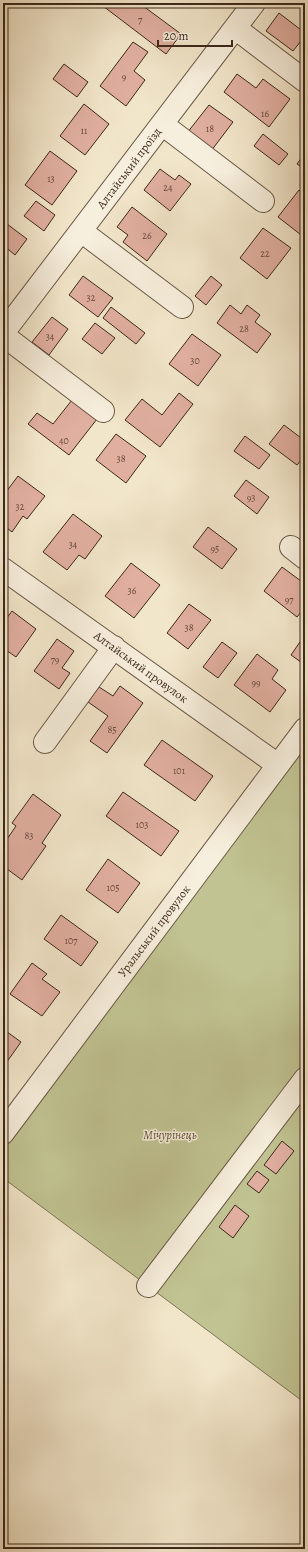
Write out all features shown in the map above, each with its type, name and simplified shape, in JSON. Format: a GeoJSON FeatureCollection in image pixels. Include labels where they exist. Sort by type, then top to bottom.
{"type":"FeatureCollection","features":[{"type":"Feature","properties":{"kind":"street","name":"Алтайський проїзд"},"geometry":{"type":"LineString","coordinates":[[3,334],[254,3]]}},
{"type":"Feature","properties":{"kind":"street"},"geometry":{"type":"LineString","coordinates":[[235,28],[305,81]]}},
{"type":"Feature","properties":{"kind":"street"},"geometry":{"type":"LineString","coordinates":[[162,124],[263,201]]}},
{"type":"Feature","properties":{"kind":"street"},"geometry":{"type":"LineString","coordinates":[[81,231],[182,307]]}},
{"type":"Feature","properties":{"kind":"street"},"geometry":{"type":"LineString","coordinates":[[3,334],[103,411]]}},
{"type":"Feature","properties":{"kind":"street","name":"Алтайський провулок"},"geometry":{"type":"LineString","coordinates":[[5,574],[114,647],[278,765]]}},
{"type":"Feature","properties":{"kind":"street"},"geometry":{"type":"LineString","coordinates":[[45,742],[114,647]]}},
{"type":"Feature","properties":{"kind":"street","name":"Уральський провулок"},"geometry":{"type":"LineString","coordinates":[[3,1133],[305,729]]}},
{"type":"Feature","properties":{"kind":"street"},"geometry":{"type":"LineString","coordinates":[[148,1286],[305,1079]]}},
{"type":"Feature","properties":{"kind":"green space","name":"Мічурінець"},"geometry":{"type":"Polygon","coordinates":[[[305,729],[305,1403],[3,1178],[3,1133],[305,729]]]}},
{"type":"Feature","properties":{"kind":"building"},"geometry":{"type":"Polygon","coordinates":[[[99,3],[139,3],[181,34],[166,54],[99,3]]]}},
{"type":"Feature","properties":{"kind":"building"},"geometry":{"type":"Polygon","coordinates":[[[279,13],[305,33],[305,36],[293,51],[266,31],[279,13]]]}},
{"type":"Feature","properties":{"kind":"building"},"geometry":{"type":"Polygon","coordinates":[[[133,42],[148,52],[134,71],[145,80],[126,106],[100,86],[133,42]]]}},
{"type":"Feature","properties":{"kind":"building"},"geometry":{"type":"Polygon","coordinates":[[[64,64],[88,82],[77,97],[53,79],[64,64]]]}},
{"type":"Feature","properties":{"kind":"building"},"geometry":{"type":"Polygon","coordinates":[[[237,74],[256,88],[263,79],[290,99],[269,127],[224,92],[237,74]]]}},
{"type":"Feature","properties":{"kind":"building"},"geometry":{"type":"Polygon","coordinates":[[[84,104],[109,124],[85,155],[60,136],[84,104]]]}},
{"type":"Feature","properties":{"kind":"building"},"geometry":{"type":"Polygon","coordinates":[[[209,105],[233,122],[211,151],[187,133],[209,105]]]}},
{"type":"Feature","properties":{"kind":"building"},"geometry":{"type":"Polygon","coordinates":[[[263,134],[288,154],[279,165],[254,146],[263,134]]]}},
{"type":"Feature","properties":{"kind":"building"},"geometry":{"type":"Polygon","coordinates":[[[50,151],[77,171],[52,205],[25,185],[50,151]]]}},
{"type":"Feature","properties":{"kind":"building"},"geometry":{"type":"Polygon","coordinates":[[[305,153],[305,169],[297,164],[305,153]]]}},
{"type":"Feature","properties":{"kind":"building"},"geometry":{"type":"Polygon","coordinates":[[[160,169],[175,180],[179,175],[191,184],[170,211],[144,190],[160,169]]]}},
{"type":"Feature","properties":{"kind":"building"},"geometry":{"type":"Polygon","coordinates":[[[299,190],[305,195],[305,238],[278,217],[299,190]]]}},
{"type":"Feature","properties":{"kind":"building"},"geometry":{"type":"Polygon","coordinates":[[[36,201],[55,215],[44,231],[24,216],[36,201]]]}},
{"type":"Feature","properties":{"kind":"building"},"geometry":{"type":"Polygon","coordinates":[[[132,207],[167,234],[147,261],[123,242],[128,235],[117,227],[132,207]]]}},
{"type":"Feature","properties":{"kind":"building"},"geometry":{"type":"Polygon","coordinates":[[[3,221],[27,239],[15,255],[3,245],[3,221]]]}},
{"type":"Feature","properties":{"kind":"building"},"geometry":{"type":"Polygon","coordinates":[[[263,228],[291,248],[267,279],[240,258],[263,228]]]}},
{"type":"Feature","properties":{"kind":"building"},"geometry":{"type":"Polygon","coordinates":[[[83,276],[113,298],[98,317],[69,295],[83,276]]]}},
{"type":"Feature","properties":{"kind":"building"},"geometry":{"type":"Polygon","coordinates":[[[211,276],[222,285],[206,305],[195,296],[211,276]]]}},
{"type":"Feature","properties":{"kind":"building"},"geometry":{"type":"Polygon","coordinates":[[[230,305],[241,314],[247,305],[260,315],[255,322],[271,334],[257,353],[217,323],[230,305]]]}},
{"type":"Feature","properties":{"kind":"building"},"geometry":{"type":"Polygon","coordinates":[[[111,307],[145,333],[136,344],[103,318],[111,307]]]}},
{"type":"Feature","properties":{"kind":"building"},"geometry":{"type":"Polygon","coordinates":[[[52,317],[68,329],[49,355],[32,342],[52,317]]]}},
{"type":"Feature","properties":{"kind":"building"},"geometry":{"type":"Polygon","coordinates":[[[95,323],[115,338],[102,354],[82,339],[95,323]]]}},
{"type":"Feature","properties":{"kind":"building"},"geometry":{"type":"Polygon","coordinates":[[[192,334],[221,355],[198,386],[169,364],[192,334]]]}},
{"type":"Feature","properties":{"kind":"building"},"geometry":{"type":"Polygon","coordinates":[[[179,393],[193,404],[160,447],[125,420],[142,399],[162,415],[179,393]]]}},
{"type":"Feature","properties":{"kind":"building"},"geometry":{"type":"Polygon","coordinates":[[[72,400],[97,419],[69,455],[28,424],[37,413],[53,424],[72,400]]]}},
{"type":"Feature","properties":{"kind":"building"},"geometry":{"type":"Polygon","coordinates":[[[284,425],[305,441],[305,455],[297,465],[269,444],[284,425]]]}},
{"type":"Feature","properties":{"kind":"building"},"geometry":{"type":"Polygon","coordinates":[[[116,434],[146,456],[126,483],[96,460],[116,434]]]}},
{"type":"Feature","properties":{"kind":"building"},"geometry":{"type":"Polygon","coordinates":[[[245,436],[270,455],[259,469],[234,451],[245,436]]]}},
{"type":"Feature","properties":{"kind":"building"},"geometry":{"type":"Polygon","coordinates":[[[18,476],[45,496],[27,519],[23,516],[12,532],[3,525],[3,496],[18,476]]]}},
{"type":"Feature","properties":{"kind":"building"},"geometry":{"type":"Polygon","coordinates":[[[246,480],[269,497],[257,514],[234,496],[246,480]]]}},
{"type":"Feature","properties":{"kind":"building"},"geometry":{"type":"Polygon","coordinates":[[[73,514],[102,536],[85,559],[79,555],[67,570],[43,552],[73,514]]]}},
{"type":"Feature","properties":{"kind":"building"},"geometry":{"type":"Polygon","coordinates":[[[208,527],[237,549],[222,569],[193,547],[208,527]]]}},
{"type":"Feature","properties":{"kind":"building"},"geometry":{"type":"Polygon","coordinates":[[[131,563],[160,585],[134,618],[105,596],[131,563]]]}},
{"type":"Feature","properties":{"kind":"building"},"geometry":{"type":"Polygon","coordinates":[[[282,567],[305,584],[305,607],[297,617],[264,591],[282,567]]]}},
{"type":"Feature","properties":{"kind":"building"},"geometry":{"type":"Polygon","coordinates":[[[189,604],[211,620],[188,649],[167,633],[189,604]]]}},
{"type":"Feature","properties":{"kind":"building"},"geometry":{"type":"Polygon","coordinates":[[[12,611],[36,629],[16,657],[3,648],[3,623],[12,611]]]}},
{"type":"Feature","properties":{"kind":"building"},"geometry":{"type":"Polygon","coordinates":[[[57,639],[74,651],[62,668],[70,673],[59,689],[34,671],[57,639]]]}},
{"type":"Feature","properties":{"kind":"building"},"geometry":{"type":"Polygon","coordinates":[[[302,639],[305,641],[305,665],[291,655],[302,639]]]}},
{"type":"Feature","properties":{"kind":"building"},"geometry":{"type":"Polygon","coordinates":[[[222,642],[237,653],[218,678],[203,667],[222,642]]]}},
{"type":"Feature","properties":{"kind":"building"},"geometry":{"type":"Polygon","coordinates":[[[257,654],[278,670],[272,679],[286,690],[270,712],[234,685],[257,654]]]}},
{"type":"Feature","properties":{"kind":"building"},"geometry":{"type":"Polygon","coordinates":[[[120,686],[143,703],[107,753],[90,741],[108,716],[88,702],[99,687],[113,696],[120,686]]]}},
{"type":"Feature","properties":{"kind":"building"},"geometry":{"type":"Polygon","coordinates":[[[162,740],[213,776],[195,801],[144,765],[162,740]]]}},
{"type":"Feature","properties":{"kind":"building"},"geometry":{"type":"Polygon","coordinates":[[[123,792],[179,831],[161,856],[106,816],[123,792]]]}},
{"type":"Feature","properties":{"kind":"building"},"geometry":{"type":"Polygon","coordinates":[[[33,794],[61,815],[42,843],[46,846],[22,880],[3,866],[3,845],[16,826],[12,823],[33,794]]]}},
{"type":"Feature","properties":{"kind":"building"},"geometry":{"type":"Polygon","coordinates":[[[108,859],[140,883],[118,913],[86,890],[108,859]]]}},
{"type":"Feature","properties":{"kind":"building"},"geometry":{"type":"Polygon","coordinates":[[[61,915],[98,942],[81,966],[44,939],[61,915]]]}},
{"type":"Feature","properties":{"kind":"building"},"geometry":{"type":"Polygon","coordinates":[[[32,963],[47,974],[42,979],[60,992],[42,1016],[10,994],[32,963]]]}},
{"type":"Feature","properties":{"kind":"building"},"geometry":{"type":"Polygon","coordinates":[[[3,1029],[21,1042],[4,1066],[3,1065],[3,1029]]]}},
{"type":"Feature","properties":{"kind":"building"},"geometry":{"type":"Polygon","coordinates":[[[282,1141],[294,1151],[276,1174],[264,1165],[282,1141]]]}},
{"type":"Feature","properties":{"kind":"building"},"geometry":{"type":"Polygon","coordinates":[[[257,1171],[269,1180],[259,1193],[247,1184],[257,1171]]]}},
{"type":"Feature","properties":{"kind":"building"},"geometry":{"type":"Polygon","coordinates":[[[235,1205],[249,1216],[233,1238],[219,1227],[235,1205]]]}}]}
